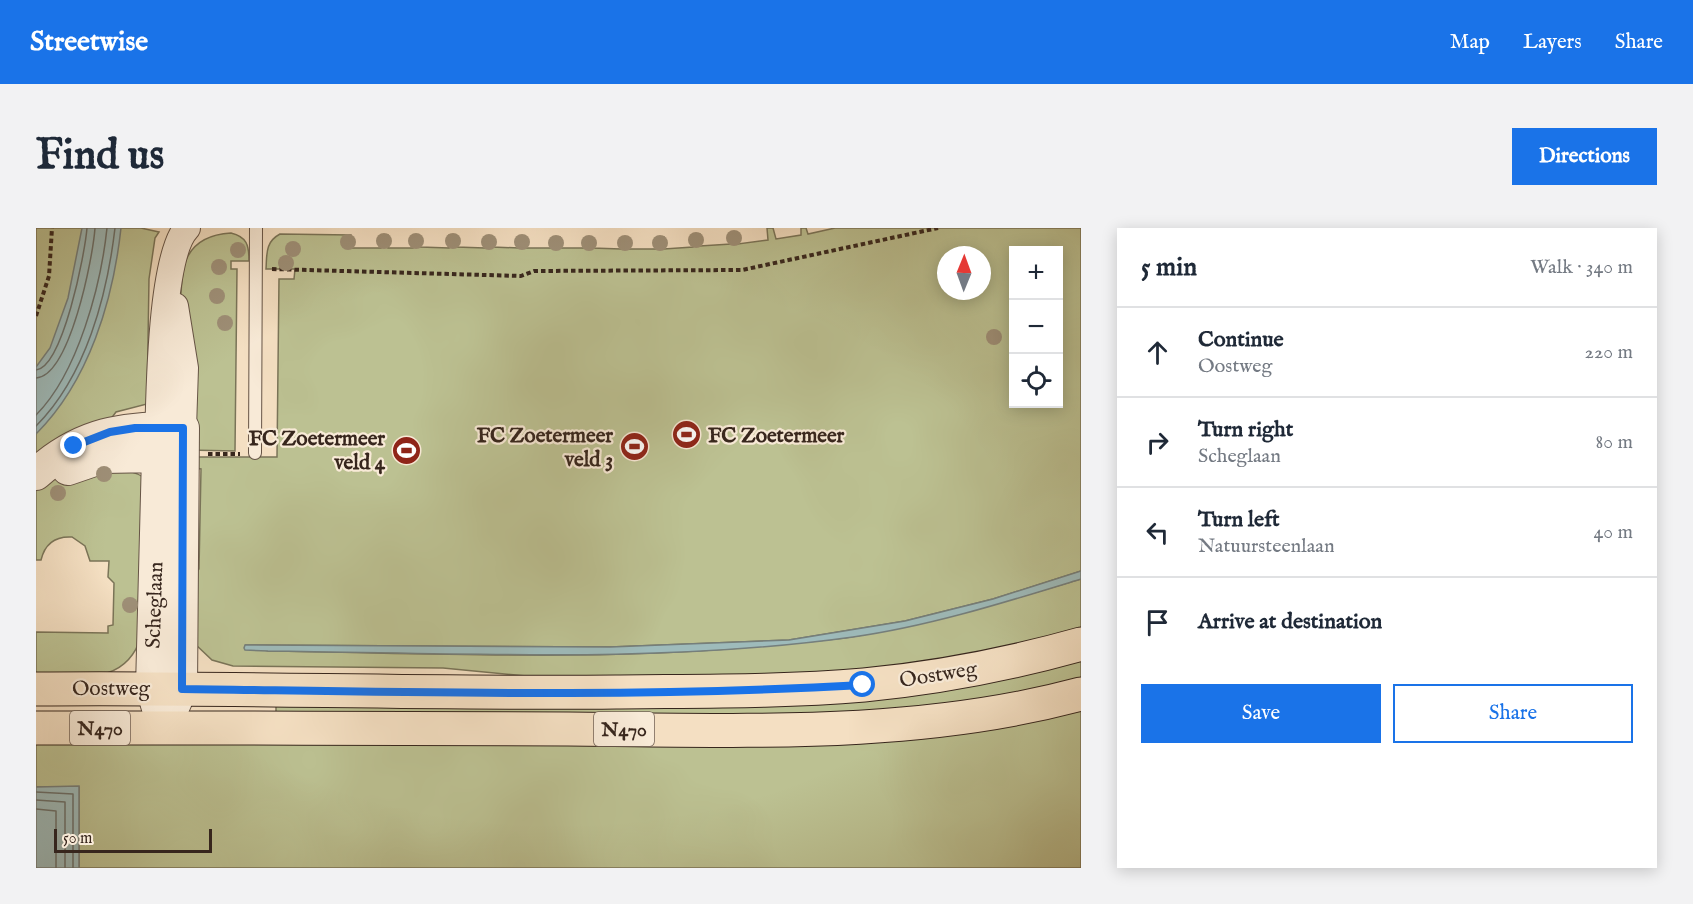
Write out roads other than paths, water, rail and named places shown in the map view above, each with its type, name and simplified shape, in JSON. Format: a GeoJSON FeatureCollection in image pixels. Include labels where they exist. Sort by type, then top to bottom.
{"type":"FeatureCollection","features":[{"type":"Feature","properties":{"kind":"main road","name":"Oostweg"},"geometry":{"type":"LineString","coordinates":[[36,689],[167,688],[545,693],[774,690],[863,685],[932,677],[1035,657],[1081,644]]}},
{"type":"Feature","properties":{"kind":"main road","name":"Oostweg"},"geometry":{"type":"LineString","coordinates":[[36,728],[796,730],[932,723],[1045,703],[1081,694]]}},
{"type":"Feature","properties":{"kind":"street","name":"Scheglaan"},"geometry":{"type":"LineString","coordinates":[[164,728],[167,688],[171,441],[184,368],[170,276],[175,248],[187,228]]}},
{"type":"Feature","properties":{"kind":"street"},"geometry":{"type":"LineString","coordinates":[[36,474],[74,446],[110,432],[171,441]]}},
{"type":"Feature","properties":{"kind":"street"},"geometry":{"type":"LineString","coordinates":[[36,487],[59,473],[102,457],[171,441]]}},
{"type":"Feature","properties":{"kind":"lane"},"geometry":{"type":"LineString","coordinates":[[255,453],[256,228]]}},
{"type":"Feature","properties":{"kind":"water"},"geometry":{"type":"Polygon","coordinates":[[[82,228],[121,228],[112,284],[105,311],[84,365],[71,390],[55,413],[36,434],[36,367],[50,348],[68,298],[82,228]]]}},
{"type":"Feature","properties":{"kind":"water"},"geometry":{"type":"Polygon","coordinates":[[[1081,571],[1081,579],[939,620],[853,637],[780,645],[707,651],[560,655],[268,651],[245,650],[244,648],[245,645],[610,647],[789,640],[905,621],[993,599],[1081,571]]]}},
{"type":"Feature","properties":{"kind":"water"},"geometry":{"type":"Polygon","coordinates":[[[79,786],[79,868],[36,868],[36,787],[79,786]]]}},
{"type":"Feature","properties":{"kind":"place","name":"FC Zoetermeer"},"geometry":{"type":"Point","coordinates":[687,435]}},
{"type":"Feature","properties":{"kind":"place","name":"FC Zoetermeer veld 3"},"geometry":{"type":"Point","coordinates":[634,447]}},
{"type":"Feature","properties":{"kind":"place","name":"FC Zoetermeer veld 4"},"geometry":{"type":"Point","coordinates":[406,450]}}]}
